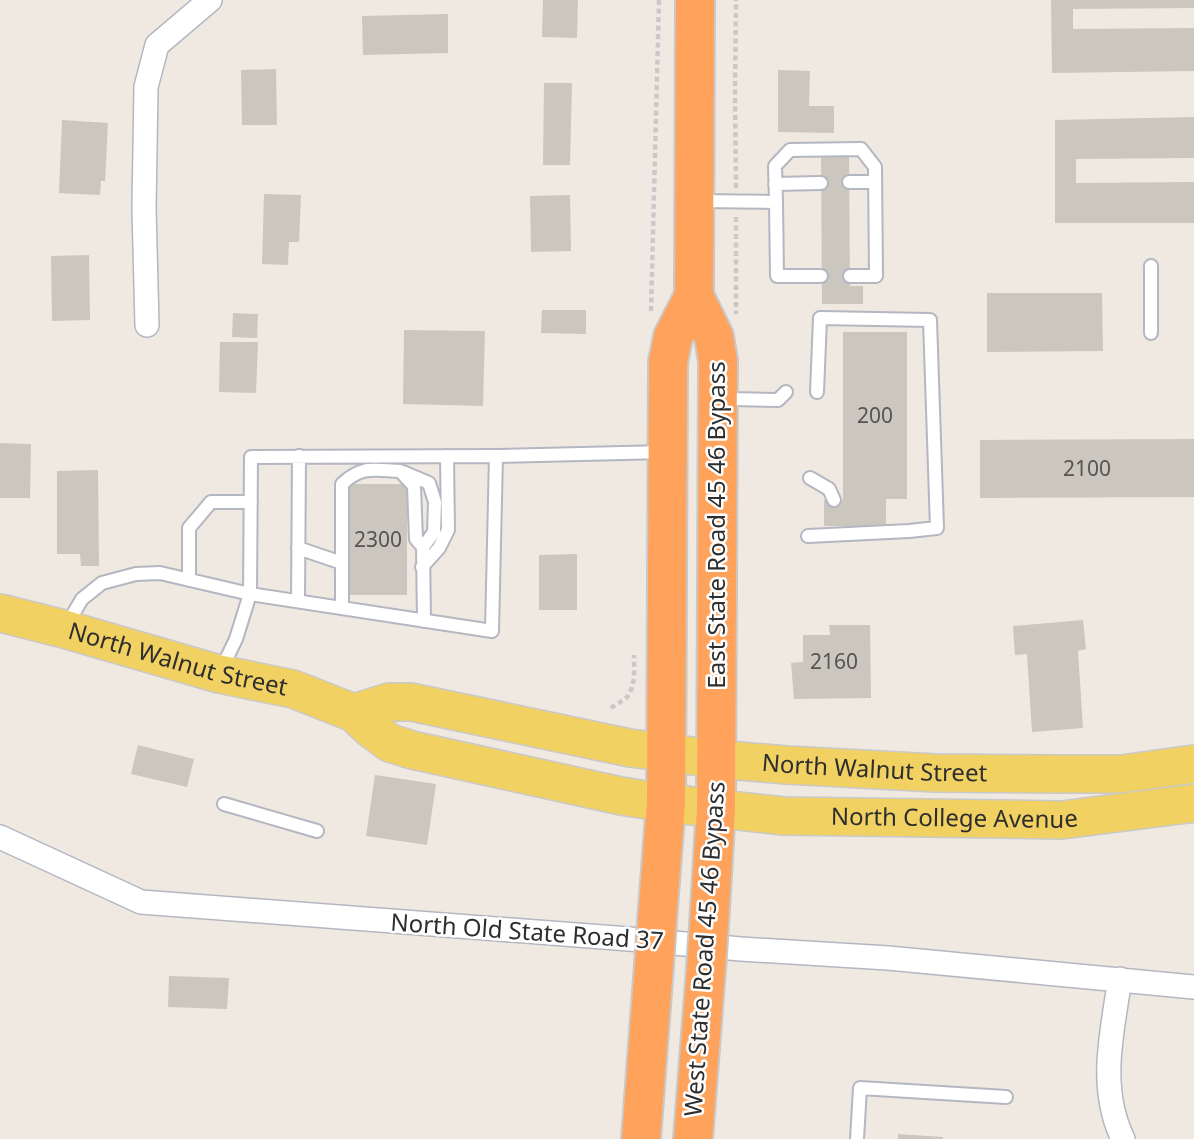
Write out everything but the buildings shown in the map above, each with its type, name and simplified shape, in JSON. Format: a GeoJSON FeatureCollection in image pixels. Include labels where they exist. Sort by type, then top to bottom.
{"type":"FeatureCollection","features":[{"type":"Feature","properties":{"kind":"highway","name":"East State Road 45 46 Bypass"},"geometry":{"type":"LineString","coordinates":[[695,0],[694,296],[717,349],[716,759]]}},
{"type":"Feature","properties":{"kind":"highway","name":"East State Road 45 46 Bypass"},"geometry":{"type":"LineString","coordinates":[[666,803],[669,355],[673,337],[694,296]]}},
{"type":"Feature","properties":{"kind":"highway","name":"West State Road 45 46 Bypass"},"geometry":{"type":"LineString","coordinates":[[693,1139],[709,925],[716,759]]}},
{"type":"Feature","properties":{"kind":"highway","name":"West State Road 45 46 Bypass"},"geometry":{"type":"LineString","coordinates":[[641,1139],[666,803]]}},
{"type":"Feature","properties":{"kind":"main road","name":"North Walnut Street"},"geometry":{"type":"LineString","coordinates":[[0,613],[219,674],[293,689],[354,713],[390,743],[412,750],[586,789],[666,803],[716,808]]}},
{"type":"Feature","properties":{"kind":"main road","name":"North Walnut Street"},"geometry":{"type":"LineString","coordinates":[[354,713],[389,702],[411,702],[594,741],[666,753],[787,765],[936,773],[1121,774],[1194,764]]}},
{"type":"Feature","properties":{"kind":"main road","name":"North College Avenue"},"geometry":{"type":"LineString","coordinates":[[716,808],[784,816],[1062,820],[1194,803]]}},
{"type":"Feature","properties":{"kind":"street"},"geometry":{"type":"LineString","coordinates":[[147,325],[144,208],[146,87],[158,45],[210,0]]}},
{"type":"Feature","properties":{"kind":"street","name":"North Old State Road 37"},"geometry":{"type":"LineString","coordinates":[[0,837],[141,902],[888,958],[1194,987]]}},
{"type":"Feature","properties":{"kind":"street"},"geometry":{"type":"LineString","coordinates":[[1120,979],[1108,1085],[1116,1125],[1123,1139]]}},
{"type":"Feature","properties":{"kind":"lane"},"geometry":{"type":"LineString","coordinates":[[821,276],[776,276],[775,166],[790,150],[861,149],[875,167],[876,276],[850,276]]}},
{"type":"Feature","properties":{"kind":"lane"},"geometry":{"type":"LineString","coordinates":[[849,182],[875,182]]}},
{"type":"Feature","properties":{"kind":"lane"},"geometry":{"type":"LineString","coordinates":[[775,184],[821,183]]}},
{"type":"Feature","properties":{"kind":"lane"},"geometry":{"type":"LineString","coordinates":[[694,201],[776,202]]}},
{"type":"Feature","properties":{"kind":"lane"},"geometry":{"type":"LineString","coordinates":[[1151,266],[1151,333]]}},
{"type":"Feature","properties":{"kind":"lane"},"geometry":{"type":"LineString","coordinates":[[808,536],[835,530],[909,531],[937,528],[930,320],[820,318],[817,392]]}},
{"type":"Feature","properties":{"kind":"lane"},"geometry":{"type":"LineString","coordinates":[[718,390],[733,399],[746,400],[778,400],[786,392]]}},
{"type":"Feature","properties":{"kind":"lane"},"geometry":{"type":"LineString","coordinates":[[219,674],[236,639],[250,594],[251,457],[667,452]]}},
{"type":"Feature","properties":{"kind":"lane"},"geometry":{"type":"LineString","coordinates":[[298,601],[299,456]]}},
{"type":"Feature","properties":{"kind":"lane"},"geometry":{"type":"LineString","coordinates":[[422,567],[439,548],[448,530],[447,456]]}},
{"type":"Feature","properties":{"kind":"lane"},"geometry":{"type":"LineString","coordinates":[[64,629],[82,599],[102,583],[136,574],[160,573],[250,594],[492,631],[496,456]]}},
{"type":"Feature","properties":{"kind":"lane"},"geometry":{"type":"LineString","coordinates":[[342,608],[342,484],[354,473],[368,469],[400,471],[429,483],[435,502],[435,532],[423,547],[424,621]]}},
{"type":"Feature","properties":{"kind":"lane"},"geometry":{"type":"LineString","coordinates":[[400,471],[414,486],[416,539],[423,547]]}},
{"type":"Feature","properties":{"kind":"lane"},"geometry":{"type":"LineString","coordinates":[[810,478],[829,489],[835,500]]}},
{"type":"Feature","properties":{"kind":"lane"},"geometry":{"type":"LineString","coordinates":[[189,580],[189,528],[211,502],[251,502]]}},
{"type":"Feature","properties":{"kind":"lane"},"geometry":{"type":"LineString","coordinates":[[298,548],[342,563]]}},
{"type":"Feature","properties":{"kind":"lane"},"geometry":{"type":"LineString","coordinates":[[224,804],[317,831]]}},
{"type":"Feature","properties":{"kind":"lane"},"geometry":{"type":"LineString","coordinates":[[857,1139],[860,1087],[1006,1097]]}}]}
